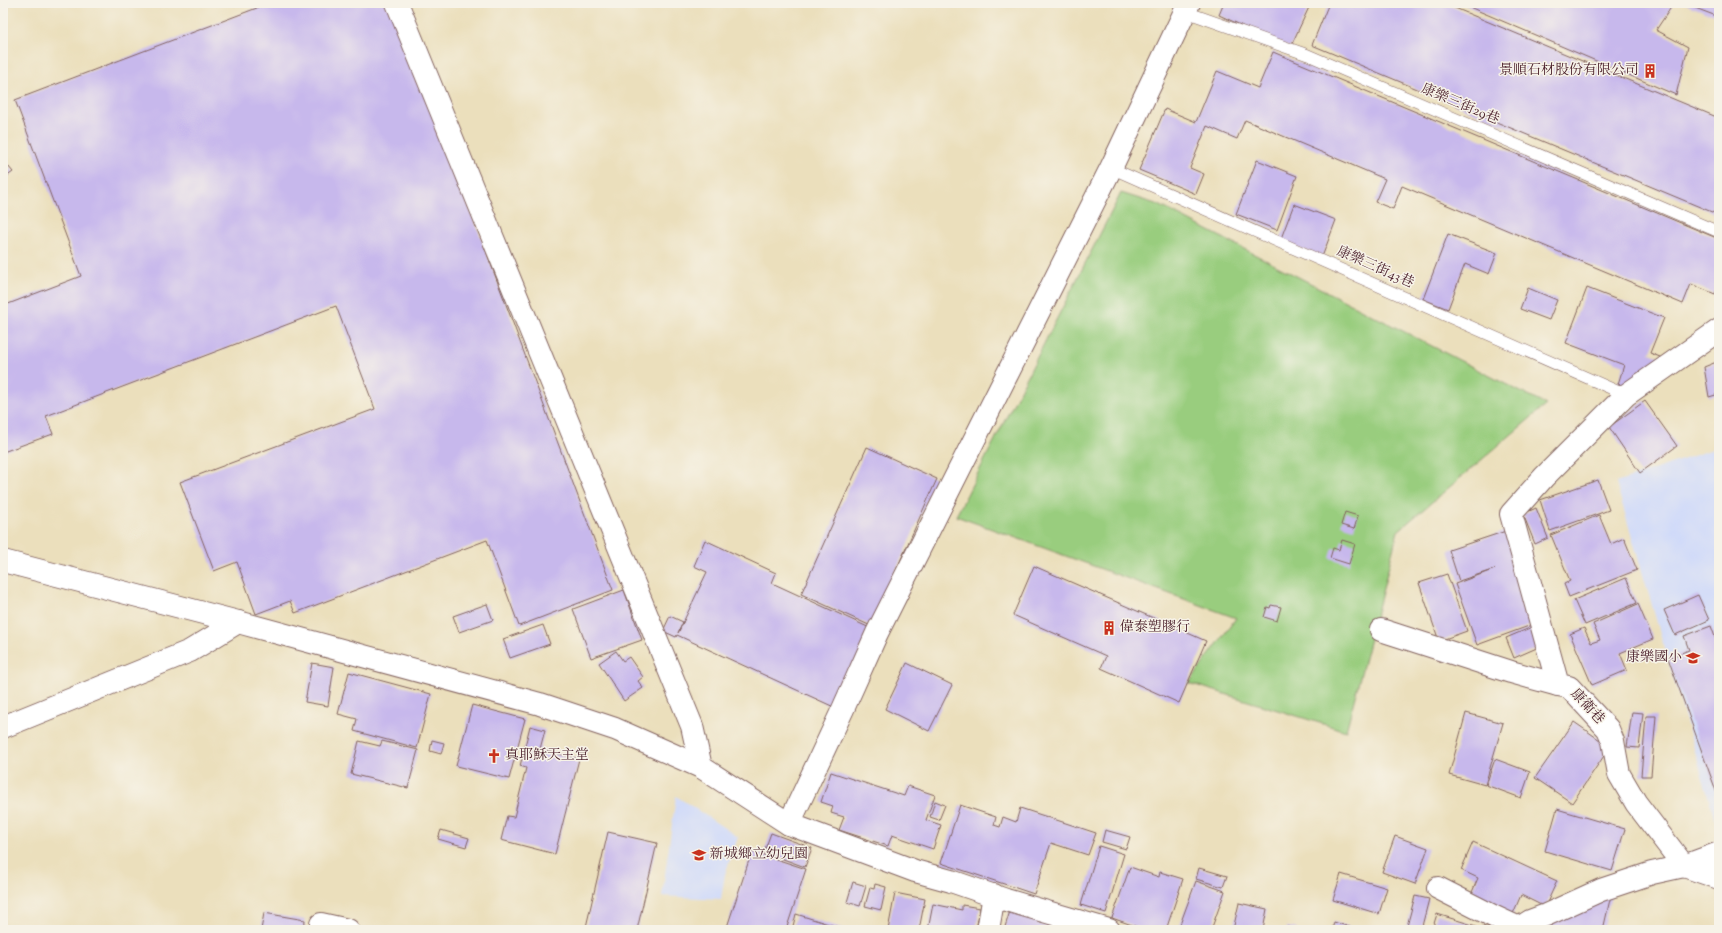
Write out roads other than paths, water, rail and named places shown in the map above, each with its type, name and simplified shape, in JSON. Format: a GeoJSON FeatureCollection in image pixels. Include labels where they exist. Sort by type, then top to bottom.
{"type":"FeatureCollection","features":[{"type":"Feature","properties":{"kind":"street"},"geometry":{"type":"LineString","coordinates":[[397,3],[692,726],[701,767]]}},
{"type":"Feature","properties":{"kind":"street"},"geometry":{"type":"LineString","coordinates":[[789,824],[877,633],[1111,168],[1188,7]]}},
{"type":"Feature","properties":{"kind":"street"},"geometry":{"type":"LineString","coordinates":[[1626,395],[1719,330]]}},
{"type":"Feature","properties":{"kind":"street","name":"康衛巷"},"geometry":{"type":"LineString","coordinates":[[1626,395],[1544,477],[1511,514],[1558,685],[1569,687],[1608,729],[1614,741],[1619,774],[1636,803],[1684,866]]}},
{"type":"Feature","properties":{"kind":"street"},"geometry":{"type":"LineString","coordinates":[[3,561],[238,622],[540,704],[615,729],[701,767],[789,824],[916,871],[1109,930]]}},
{"type":"Feature","properties":{"kind":"street"},"geometry":{"type":"LineString","coordinates":[[3,727],[190,651],[238,622]]}},
{"type":"Feature","properties":{"kind":"street"},"geometry":{"type":"LineString","coordinates":[[1381,630],[1511,672],[1558,685]]}},
{"type":"Feature","properties":{"kind":"street"},"geometry":{"type":"LineString","coordinates":[[1438,888],[1519,929],[1530,921],[1601,890],[1652,873],[1684,866],[1719,853]]}},
{"type":"Feature","properties":{"kind":"street"},"geometry":{"type":"LineString","coordinates":[[1684,866],[1719,878]]}},
{"type":"Feature","properties":{"kind":"street"},"geometry":{"type":"LineString","coordinates":[[988,930],[994,895]]}},
{"type":"Feature","properties":{"kind":"street"},"geometry":{"type":"LineString","coordinates":[[321,924],[348,930]]}},
{"type":"Feature","properties":{"kind":"lane","name":"康樂三街29巷"},"geometry":{"type":"LineString","coordinates":[[1188,7],[1308,55],[1719,232]]}},
{"type":"Feature","properties":{"kind":"lane","name":"康樂三街43巷"},"geometry":{"type":"LineString","coordinates":[[1111,168],[1626,395]]}},
{"type":"Feature","properties":{"kind":"place","name":"景順石材股份有限公司"},"geometry":{"type":"Point","coordinates":[1650,71]}},
{"type":"Feature","properties":{"kind":"place","name":"偉泰塑膠行"},"geometry":{"type":"Point","coordinates":[1109,628]}},
{"type":"Feature","properties":{"kind":"place","name":"康樂國小"},"geometry":{"type":"Point","coordinates":[1693,658]}},
{"type":"Feature","properties":{"kind":"place","name":"真耶穌天主堂"},"geometry":{"type":"Point","coordinates":[494,756]}},
{"type":"Feature","properties":{"kind":"place","name":"新城鄉立幼兒園"},"geometry":{"type":"Point","coordinates":[699,855]}}]}
